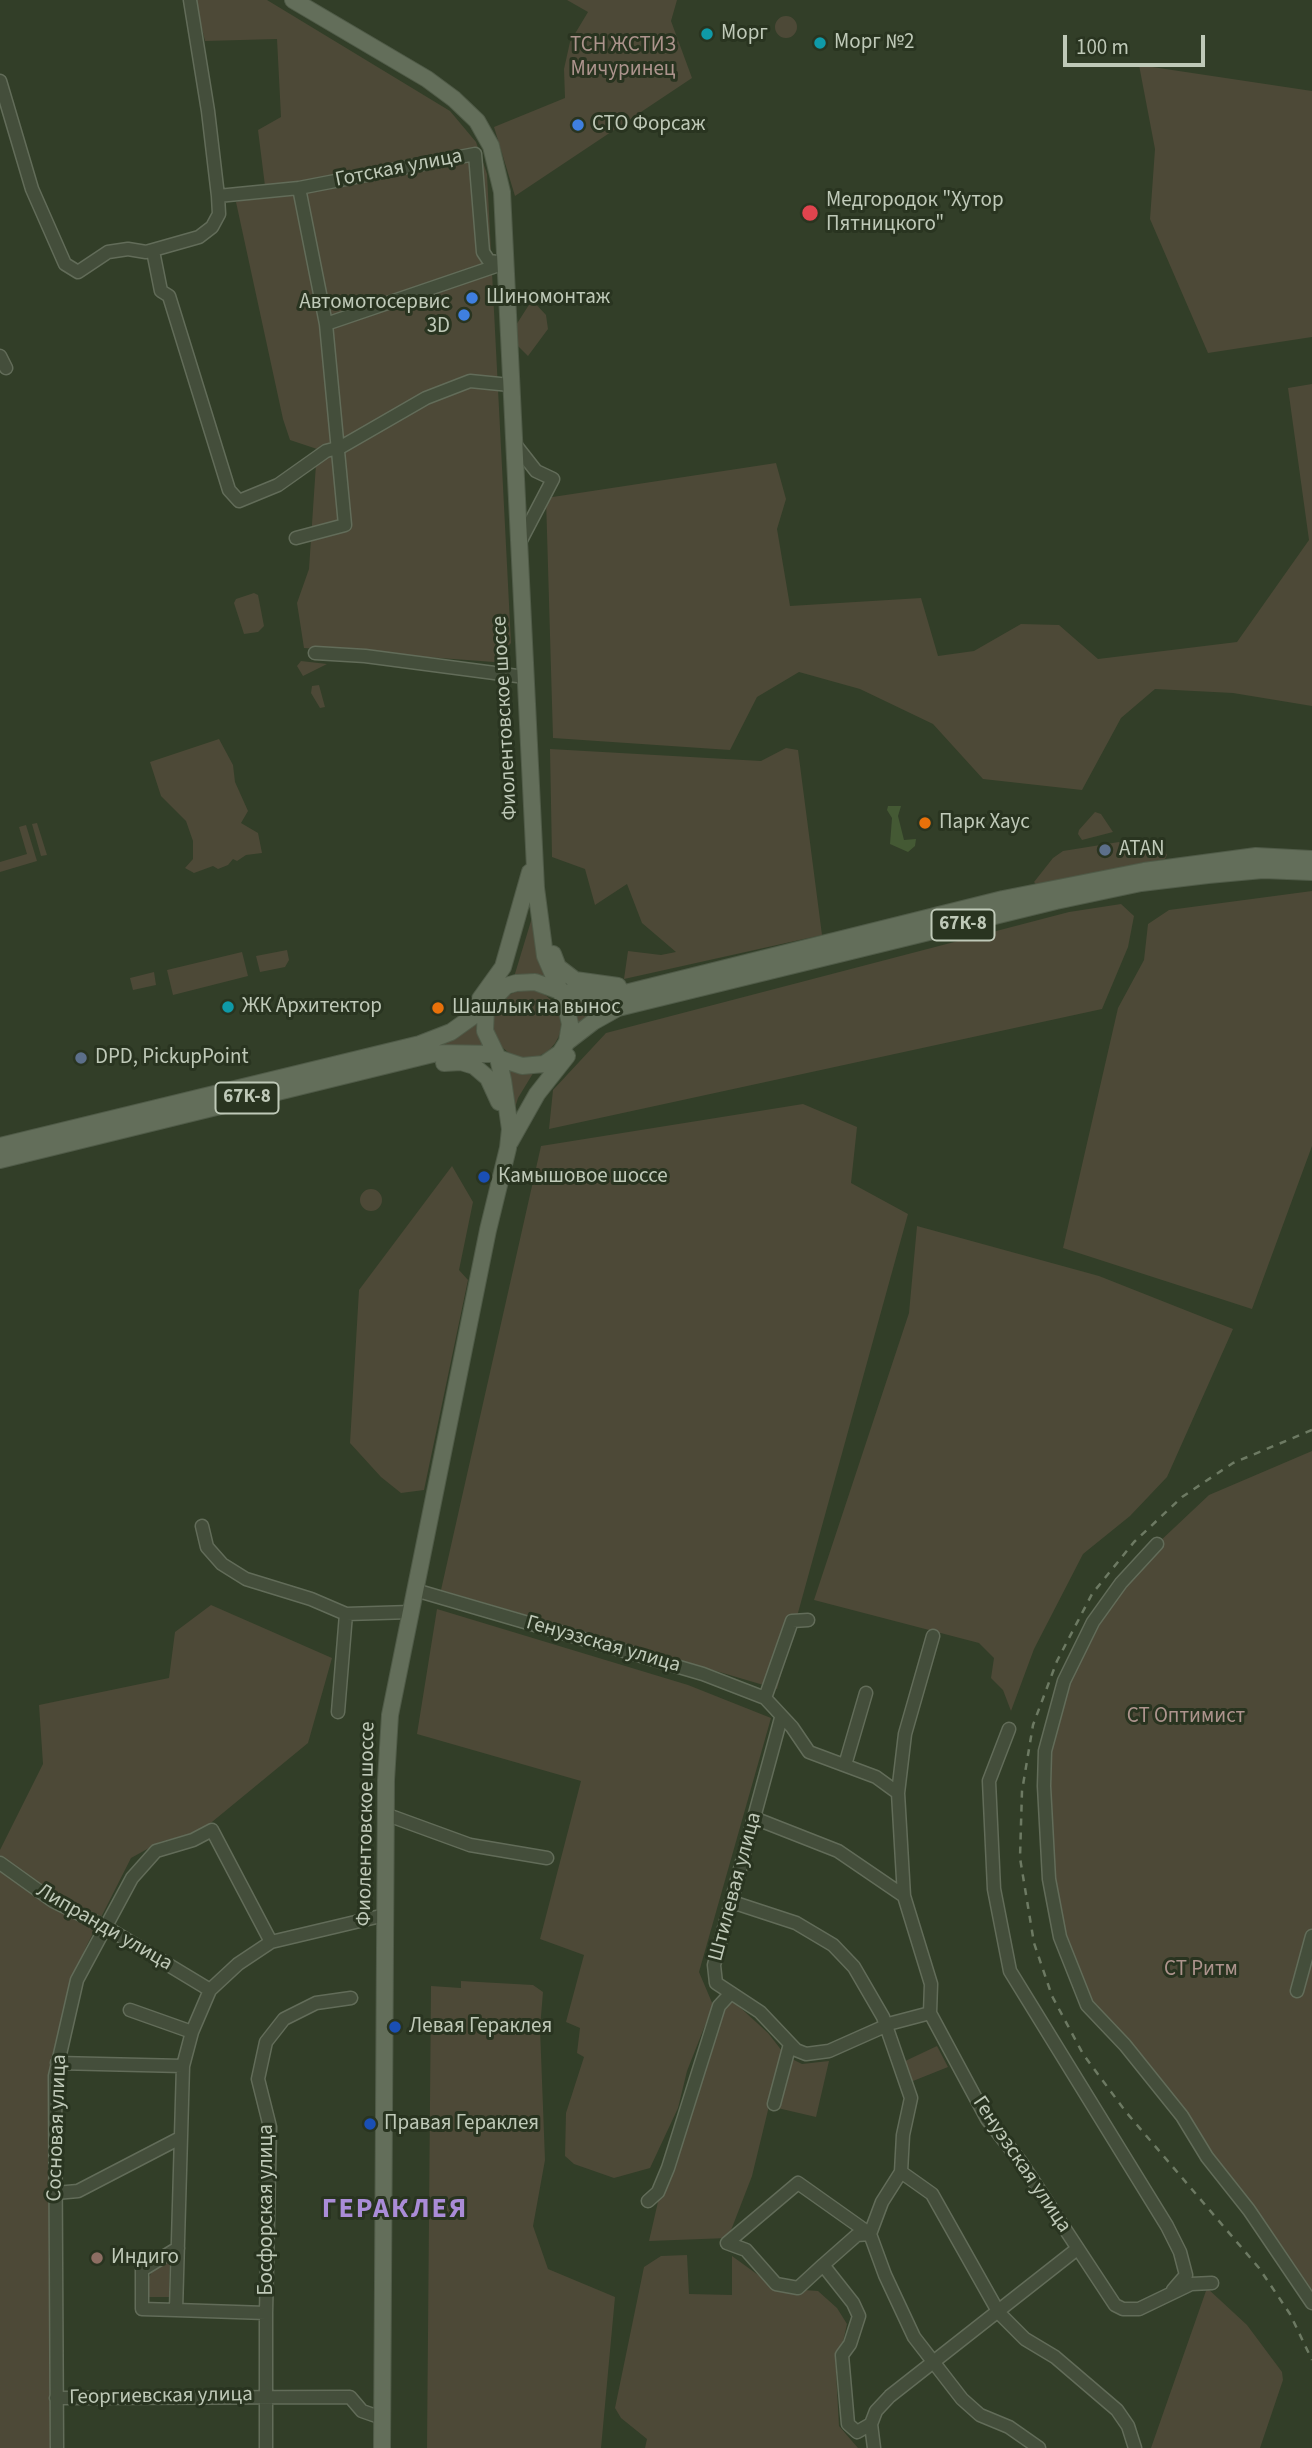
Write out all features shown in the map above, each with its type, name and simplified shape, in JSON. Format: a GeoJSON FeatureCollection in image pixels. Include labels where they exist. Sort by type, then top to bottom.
{"type":"FeatureCollection","features":[{"type":"Feature","properties":{"kind":"main road","name":"Фиолентовское шоссе"},"geometry":{"type":"LineString","coordinates":[[293,0],[427,79],[477,121],[491,146],[500,183],[506,263],[537,896],[545,956],[559,991]]}},
{"type":"Feature","properties":{"kind":"main road"},"geometry":{"type":"LineString","coordinates":[[369,1056],[380,1047],[421,1036],[459,1017],[484,996],[503,967],[520,916],[534,856]]}},
{"type":"Feature","properties":{"kind":"main road","name":"67К-8"},"geometry":{"type":"LineString","coordinates":[[0,1146],[369,1056],[451,1032],[486,1007],[506,986],[535,982],[559,991],[613,996],[939,915],[1083,883],[1237,858],[1312,859]]}},
{"type":"Feature","properties":{"kind":"main road","name":"67К-8"},"geometry":{"type":"LineString","coordinates":[[0,1160],[438,1053],[497,1056],[522,1066],[551,1060],[567,1042],[593,1022],[618,1009],[1056,901],[1142,883],[1263,870],[1312,872]]}},
{"type":"Feature","properties":{"kind":"main road","name":"Фиолентовское шоссе"},"geometry":{"type":"LineString","coordinates":[[506,986],[537,896]]}},
{"type":"Feature","properties":{"kind":"main road"},"geometry":{"type":"LineString","coordinates":[[537,896],[551,951],[558,967],[566,975],[607,986],[648,987]]}},
{"type":"Feature","properties":{"kind":"main road"},"geometry":{"type":"LineString","coordinates":[[559,991],[569,1012],[567,1042]]}},
{"type":"Feature","properties":{"kind":"main road"},"geometry":{"type":"LineString","coordinates":[[508,1148],[537,1094],[560,1063],[597,1029],[688,992]]}},
{"type":"Feature","properties":{"kind":"main road"},"geometry":{"type":"LineString","coordinates":[[486,1007],[485,1031],[497,1056]]}},
{"type":"Feature","properties":{"kind":"main road","name":"Фиолентовское шоссе"},"geometry":{"type":"LineString","coordinates":[[382,2448],[385,1814],[390,1715],[508,1148],[510,1129],[497,1056]]}},
{"type":"Feature","properties":{"kind":"main road","name":"Фиолентовское шоссе"},"geometry":{"type":"LineString","coordinates":[[510,1129],[551,1060]]}},
{"type":"Feature","properties":{"kind":"main road"},"geometry":{"type":"LineString","coordinates":[[355,1073],[445,1062],[474,1066],[488,1078],[498,1098],[499,1185]]}},
{"type":"Feature","properties":{"kind":"street"},"geometry":{"type":"LineString","coordinates":[[0,81],[32,189],[65,264],[78,272],[108,252],[153,251],[199,237],[212,227],[219,214],[190,0]]}},
{"type":"Feature","properties":{"kind":"street","name":"Готская улица"},"geometry":{"type":"LineString","coordinates":[[218,196],[299,188],[475,153],[481,206],[478,230],[483,252],[488,261],[506,263]]}},
{"type":"Feature","properties":{"kind":"street"},"geometry":{"type":"LineString","coordinates":[[296,538],[345,525],[326,324],[299,188]]}},
{"type":"Feature","properties":{"kind":"street"},"geometry":{"type":"LineString","coordinates":[[153,251],[161,291],[169,296],[229,490],[239,501],[278,485],[303,470],[326,451],[338,448],[426,398],[470,381],[510,385]]}},
{"type":"Feature","properties":{"kind":"street"},"geometry":{"type":"LineString","coordinates":[[326,324],[506,263]]}},
{"type":"Feature","properties":{"kind":"street","name":"Фиолентовское шоссе"},"geometry":{"type":"LineString","coordinates":[[513,442],[536,471],[553,479],[519,545]]}},
{"type":"Feature","properties":{"kind":"street"},"geometry":{"type":"LineString","coordinates":[[315,653],[365,656],[525,677]]}},
{"type":"Feature","properties":{"kind":"street"},"geometry":{"type":"LineString","coordinates":[[202,1526],[207,1547],[222,1564],[246,1579],[346,1614],[411,1612]]}},
{"type":"Feature","properties":{"kind":"street"},"geometry":{"type":"LineString","coordinates":[[1157,1544],[1121,1583],[1093,1622],[1064,1681],[1045,1751],[1044,1786],[1049,1878],[1060,1937],[1087,2005],[1125,2045],[1182,2116],[1207,2157],[1256,2221],[1312,2303]]}},
{"type":"Feature","properties":{"kind":"street","name":"Генуэзская улица"},"geometry":{"type":"LineString","coordinates":[[415,1590],[703,1674],[765,1698]]}},
{"type":"Feature","properties":{"kind":"street"},"geometry":{"type":"LineString","coordinates":[[338,1712],[346,1614]]}},
{"type":"Feature","properties":{"kind":"street"},"geometry":{"type":"LineString","coordinates":[[808,1620],[792,1620],[765,1698],[792,1727],[809,1752],[876,1777],[898,1793]]}},
{"type":"Feature","properties":{"kind":"street","name":"Генуэзская улица"},"geometry":{"type":"LineString","coordinates":[[933,1636],[905,1734],[898,1793],[904,1896],[931,1984],[930,2013],[987,2119],[1021,2162],[1109,2299],[1123,2309],[1139,2309],[1172,2291]]}},
{"type":"Feature","properties":{"kind":"street"},"geometry":{"type":"LineString","coordinates":[[845,1765],[866,1693]]}},
{"type":"Feature","properties":{"kind":"street","name":"Штилевая улица"},"geometry":{"type":"LineString","coordinates":[[648,2201],[658,2192],[668,2168],[719,2006],[730,1994],[716,1983],[713,1974],[781,1718]]}},
{"type":"Feature","properties":{"kind":"street"},"geometry":{"type":"LineString","coordinates":[[1009,1729],[989,1781],[994,1889],[1010,1970],[1167,2226],[1180,2252],[1186,2274],[1172,2291]]}},
{"type":"Feature","properties":{"kind":"street"},"geometry":{"type":"LineString","coordinates":[[385,1814],[470,1845],[547,1858]]}},
{"type":"Feature","properties":{"kind":"street"},"geometry":{"type":"LineString","coordinates":[[754,1818],[838,1851],[904,1896]]}},
{"type":"Feature","properties":{"kind":"street","name":"Сосновая улица"},"geometry":{"type":"LineString","coordinates":[[57,2448],[57,2063],[77,1980],[132,1878],[156,1852],[193,1840],[212,1830],[271,1942]]}},
{"type":"Feature","properties":{"kind":"street","name":"Липранди улица"},"geometry":{"type":"LineString","coordinates":[[0,1863],[53,1901],[104,1926],[210,1990]]}},
{"type":"Feature","properties":{"kind":"street"},"geometry":{"type":"LineString","coordinates":[[732,1902],[796,1923],[833,1945],[854,1967],[886,2025],[911,2098],[903,2135],[901,2172],[882,2202],[870,2234]]}},
{"type":"Feature","properties":{"kind":"street"},"geometry":{"type":"LineString","coordinates":[[176,2310],[183,2066],[192,2032],[210,1990],[237,1964],[271,1942],[385,1915]]}},
{"type":"Feature","properties":{"kind":"street"},"geometry":{"type":"LineString","coordinates":[[1297,1991],[1312,1936]]}},
{"type":"Feature","properties":{"kind":"street"},"geometry":{"type":"LineString","coordinates":[[730,1994],[760,2012],[790,2044],[806,2054],[818,2054],[912,2015],[930,2013]]}},
{"type":"Feature","properties":{"kind":"street","name":"Босфорская улица"},"geometry":{"type":"LineString","coordinates":[[266,2448],[270,2127],[258,2079],[265,2042],[284,2019],[316,2003],[351,1998]]}},
{"type":"Feature","properties":{"kind":"street"},"geometry":{"type":"LineString","coordinates":[[130,2010],[192,2032]]}},
{"type":"Feature","properties":{"kind":"street"},"geometry":{"type":"LineString","coordinates":[[774,2104],[790,2044]]}},
{"type":"Feature","properties":{"kind":"street"},"geometry":{"type":"LineString","coordinates":[[57,2063],[183,2066]]}},
{"type":"Feature","properties":{"kind":"street"},"geometry":{"type":"LineString","coordinates":[[56,2193],[78,2191],[180,2138]]}},
{"type":"Feature","properties":{"kind":"street"},"geometry":{"type":"LineString","coordinates":[[901,2172],[932,2194],[999,2313],[1025,2339],[1055,2357],[1117,2410],[1128,2426],[1135,2448]]}},
{"type":"Feature","properties":{"kind":"street"},"geometry":{"type":"LineString","coordinates":[[870,2234],[857,2235],[797,2288],[776,2284],[746,2250],[727,2244],[797,2183],[870,2234],[885,2276],[914,2337],[961,2399],[981,2415],[1009,2427],[1039,2448]]}},
{"type":"Feature","properties":{"kind":"street","name":"Босфорская улица"},"geometry":{"type":"LineString","coordinates":[[178,2248],[142,2270],[142,2309],[267,2313]]}},
{"type":"Feature","properties":{"kind":"street"},"geometry":{"type":"LineString","coordinates":[[823,2265],[853,2303],[859,2316],[850,2344],[842,2355],[848,2424],[857,2432],[870,2424],[876,2411],[890,2396],[999,2313],[1077,2249]]}},
{"type":"Feature","properties":{"kind":"street"},"geometry":{"type":"LineString","coordinates":[[1172,2291],[1191,2284],[1212,2283]]}},
{"type":"Feature","properties":{"kind":"street","name":"Георгиевская улица"},"geometry":{"type":"LineString","coordinates":[[56,2398],[350,2397],[362,2411],[383,2418]]}},
{"type":"Feature","properties":{"kind":"street"},"geometry":{"type":"LineString","coordinates":[[870,2424],[874,2448]]}},
{"type":"Feature","properties":{"kind":"green space"},"geometry":{"type":"Polygon","coordinates":[[[195,0],[267,0],[450,111],[476,142],[487,174],[511,643],[494,662],[304,648],[297,603],[309,569],[317,449],[290,440],[283,419],[236,202],[266,194],[258,130],[281,117],[277,39],[205,41],[195,0]]]}},
{"type":"Feature","properties":{"kind":"green space","name":"ТСН ЖСТИЗ Мичуринец"},"geometry":{"type":"Polygon","coordinates":[[[567,0],[677,0],[671,21],[692,78],[515,196],[494,127],[565,98],[564,69],[570,42],[588,12],[567,0]]]}},
{"type":"Feature","properties":{"kind":"green space"},"geometry":{"type":"Polygon","coordinates":[[[782,16],[790,16],[797,23],[797,31],[790,38],[782,38],[775,31],[775,23],[782,16]]]}},
{"type":"Feature","properties":{"kind":"green space"},"geometry":{"type":"Polygon","coordinates":[[[1139,65],[1312,91],[1312,337],[1208,353],[1150,219],[1155,149],[1139,65]]]}},
{"type":"Feature","properties":{"kind":"green space"},"geometry":{"type":"Polygon","coordinates":[[[532,300],[546,315],[548,329],[528,356],[515,343],[511,333],[532,300]]]}},
{"type":"Feature","properties":{"kind":"green space"},"geometry":{"type":"Polygon","coordinates":[[[1312,384],[1312,706],[1233,693],[1155,689],[1121,718],[1082,790],[983,779],[933,724],[860,689],[799,672],[757,697],[730,750],[553,738],[546,498],[776,463],[786,499],[777,529],[790,606],[921,598],[938,656],[974,651],[1021,624],[1059,625],[1098,659],[1237,642],[1309,540],[1288,388],[1312,384]]]}},
{"type":"Feature","properties":{"kind":"green space"},"geometry":{"type":"Polygon","coordinates":[[[254,593],[258,595],[264,626],[258,632],[244,634],[234,603],[236,599],[254,593]]]}},
{"type":"Feature","properties":{"kind":"green space"},"geometry":{"type":"Polygon","coordinates":[[[301,661],[327,664],[303,676],[297,666],[301,661]]]}},
{"type":"Feature","properties":{"kind":"green space"},"geometry":{"type":"Polygon","coordinates":[[[319,685],[325,707],[320,708],[311,693],[312,686],[319,685]]]}},
{"type":"Feature","properties":{"kind":"green space"},"geometry":{"type":"Polygon","coordinates":[[[219,739],[233,765],[235,782],[248,811],[241,823],[258,833],[262,853],[246,855],[237,861],[233,859],[228,865],[218,869],[213,866],[194,873],[185,868],[193,859],[193,841],[186,821],[161,796],[150,762],[219,739]]]}},
{"type":"Feature","properties":{"kind":"green space"},"geometry":{"type":"Polygon","coordinates":[[[786,748],[798,750],[822,935],[624,979],[628,951],[661,955],[676,952],[642,923],[627,884],[595,905],[585,869],[552,857],[550,749],[761,761],[786,748]]]}},
{"type":"Feature","properties":{"kind":"green space"},"geometry":{"type":"Polygon","coordinates":[[[1095,812],[1101,814],[1113,832],[1082,840],[1078,834],[1079,830],[1095,812]]]}},
{"type":"Feature","properties":{"kind":"green space"},"geometry":{"type":"Polygon","coordinates":[[[37,823],[47,855],[41,856],[32,824],[37,823]]]}},
{"type":"Feature","properties":{"kind":"green space"},"geometry":{"type":"Polygon","coordinates":[[[26,825],[37,861],[0,872],[0,862],[27,854],[19,827],[26,825]]]}},
{"type":"Feature","properties":{"kind":"green space"},"geometry":{"type":"Polygon","coordinates":[[[1119,842],[1128,850],[1150,847],[1164,850],[1167,855],[1165,859],[1037,885],[1034,882],[1053,858],[1063,851],[1119,842]]]}},
{"type":"Feature","properties":{"kind":"green space"},"geometry":{"type":"Polygon","coordinates":[[[1312,891],[1312,1146],[1252,1309],[1063,1248],[1118,1008],[1144,960],[1148,924],[1169,910],[1312,891]]]}},
{"type":"Feature","properties":{"kind":"green space"},"geometry":{"type":"Polygon","coordinates":[[[1121,904],[1134,916],[1128,947],[1102,1009],[549,1129],[553,1090],[606,1033],[1069,912],[1121,904]]]}},
{"type":"Feature","properties":{"kind":"green space"},"geometry":{"type":"Polygon","coordinates":[[[534,911],[552,981],[514,977],[534,911]]]}},
{"type":"Feature","properties":{"kind":"green space"},"geometry":{"type":"Polygon","coordinates":[[[287,950],[289,960],[285,967],[260,972],[256,956],[287,950]]]}},
{"type":"Feature","properties":{"kind":"green space"},"geometry":{"type":"Polygon","coordinates":[[[242,952],[248,976],[173,995],[167,970],[242,952]]]}},
{"type":"Feature","properties":{"kind":"green space"},"geometry":{"type":"Polygon","coordinates":[[[154,972],[156,985],[133,990],[130,978],[154,972]]]}},
{"type":"Feature","properties":{"kind":"green space"},"geometry":{"type":"Polygon","coordinates":[[[534,990],[555,1005],[561,1017],[559,1037],[551,1048],[534,1058],[520,1058],[503,1048],[495,1037],[493,1017],[503,1000],[514,992],[534,990]]]}},
{"type":"Feature","properties":{"kind":"green space"},"geometry":{"type":"Polygon","coordinates":[[[568,999],[626,999],[575,1028],[568,999]]]}},
{"type":"Feature","properties":{"kind":"green space"},"geometry":{"type":"Polygon","coordinates":[[[480,1019],[487,1049],[435,1046],[480,1019]]]}},
{"type":"Feature","properties":{"kind":"green space"},"geometry":{"type":"Polygon","coordinates":[[[504,1066],[535,1070],[518,1098],[514,1111],[504,1066]]]}},
{"type":"Feature","properties":{"kind":"green space"},"geometry":{"type":"Polygon","coordinates":[[[803,1104],[857,1127],[851,1183],[908,1214],[777,1689],[441,1590],[541,1146],[803,1104]]]}},
{"type":"Feature","properties":{"kind":"green space"},"geometry":{"type":"Polygon","coordinates":[[[452,1166],[473,1202],[459,1270],[468,1280],[424,1490],[401,1493],[381,1477],[350,1443],[359,1290],[452,1166]]]}},
{"type":"Feature","properties":{"kind":"green space"},"geometry":{"type":"Polygon","coordinates":[[[367,1189],[375,1189],[382,1196],[382,1204],[375,1211],[367,1211],[360,1204],[360,1196],[367,1189]]]}},
{"type":"Feature","properties":{"kind":"green space"},"geometry":{"type":"Polygon","coordinates":[[[917,1226],[1099,1276],[1233,1329],[1167,1477],[1130,1516],[1083,1554],[1034,1649],[1011,1711],[1003,1690],[991,1678],[994,1658],[979,1643],[814,1600],[909,1313],[917,1226]]]}},
{"type":"Feature","properties":{"kind":"green space"},"geometry":{"type":"Polygon","coordinates":[[[1312,1451],[1312,2295],[1087,2005],[1060,1937],[1045,1804],[1045,1751],[1064,1681],[1093,1622],[1157,1544],[1209,1495],[1312,1451]]]}},
{"type":"Feature","properties":{"kind":"green space"},"geometry":{"type":"Polygon","coordinates":[[[211,1605],[332,1658],[308,1743],[201,1831],[160,1842],[131,1858],[86,1947],[65,2004],[49,2072],[55,2448],[0,2448],[0,1850],[43,1764],[39,1705],[169,1678],[175,1632],[211,1605]]]}},
{"type":"Feature","properties":{"kind":"green space"},"geometry":{"type":"Polygon","coordinates":[[[437,1609],[688,1685],[771,1718],[699,1972],[713,2005],[687,2071],[678,2108],[650,2168],[614,2178],[574,2164],[565,2156],[566,2113],[584,2057],[577,2053],[580,2028],[566,2022],[584,1955],[540,1939],[581,1781],[417,1734],[437,1609]]]}},
{"type":"Feature","properties":{"kind":"green space"},"geometry":{"type":"Polygon","coordinates":[[[461,1981],[533,1985],[543,1992],[540,2028],[545,2160],[533,2226],[548,2269],[615,2297],[601,2448],[427,2448],[431,1986],[461,1988],[461,1981]]]}},
{"type":"Feature","properties":{"kind":"green space"},"geometry":{"type":"Polygon","coordinates":[[[733,2001],[768,2033],[786,2056],[802,2064],[829,2061],[816,2117],[769,2106],[752,2176],[728,2238],[649,2241],[660,2193],[717,2008],[733,2001]]]}},
{"type":"Feature","properties":{"kind":"green space"},"geometry":{"type":"Polygon","coordinates":[[[937,2046],[948,2067],[908,2083],[901,2063],[937,2046]]]}},
{"type":"Feature","properties":{"kind":"green space"},"geometry":{"type":"Polygon","coordinates":[[[687,2255],[689,2294],[732,2295],[732,2256],[776,2288],[818,2291],[837,2308],[847,2324],[843,2342],[835,2353],[839,2426],[858,2448],[645,2448],[647,2439],[621,2418],[615,2408],[644,2267],[661,2256],[687,2255]]]}},
{"type":"Feature","properties":{"kind":"green space"},"geometry":{"type":"Polygon","coordinates":[[[170,2262],[169,2297],[148,2297],[149,2277],[153,2270],[170,2262]]]}},
{"type":"Feature","properties":{"kind":"green space"},"geometry":{"type":"Polygon","coordinates":[[[1207,2288],[1247,2325],[1282,2372],[1283,2380],[1260,2448],[1151,2448],[1207,2288]]]}},
{"type":"Feature","properties":{"kind":"shaded area"},"geometry":{"type":"Polygon","coordinates":[[[888,806],[901,806],[898,816],[904,840],[916,839],[915,846],[908,852],[890,844],[892,818],[887,810],[888,806]]]}},
{"type":"Feature","properties":{"kind":"railway"},"geometry":{"type":"LineString","coordinates":[[1312,1430],[1233,1463],[1182,1497],[1134,1542],[1092,1594],[1057,1661],[1033,1725],[1022,1791],[1020,1858],[1034,1943],[1052,1996],[1083,2054],[1126,2112],[1259,2268],[1290,2314],[1312,2360]]}},
{"type":"Feature","properties":{"kind":"place","name":"Морг"},"geometry":{"type":"Point","coordinates":[707,34]}},
{"type":"Feature","properties":{"kind":"place","name":"Морг №2"},"geometry":{"type":"Point","coordinates":[820,43]}},
{"type":"Feature","properties":{"kind":"place","name":"СТО Форсаж"},"geometry":{"type":"Point","coordinates":[578,125]}},
{"type":"Feature","properties":{"kind":"place","name":"Медгородок \"Хутор Пятницкого\""},"geometry":{"type":"Point","coordinates":[810,213]}},
{"type":"Feature","properties":{"kind":"place","name":"Шиномонтаж"},"geometry":{"type":"Point","coordinates":[472,298]}},
{"type":"Feature","properties":{"kind":"place","name":"Автомотосервис 3D"},"geometry":{"type":"Point","coordinates":[464,315]}},
{"type":"Feature","properties":{"kind":"place","name":"Парк Хаус"},"geometry":{"type":"Point","coordinates":[925,823]}},
{"type":"Feature","properties":{"kind":"place","name":"ATAN"},"geometry":{"type":"Point","coordinates":[1105,850]}},
{"type":"Feature","properties":{"kind":"place","name":"ЖК Архитектор"},"geometry":{"type":"Point","coordinates":[228,1007]}},
{"type":"Feature","properties":{"kind":"place","name":"Шашлык на вынос"},"geometry":{"type":"Point","coordinates":[438,1008]}},
{"type":"Feature","properties":{"kind":"place","name":"DPD, PickupPoint"},"geometry":{"type":"Point","coordinates":[81,1058]}},
{"type":"Feature","properties":{"kind":"place","name":"Камышовое шоссе"},"geometry":{"type":"Point","coordinates":[484,1177]}},
{"type":"Feature","properties":{"kind":"place","name":"Левая Гераклея"},"geometry":{"type":"Point","coordinates":[395,2027]}},
{"type":"Feature","properties":{"kind":"place","name":"Правая Гераклея"},"geometry":{"type":"Point","coordinates":[370,2124]}},
{"type":"Feature","properties":{"kind":"place","name":"Индиго"},"geometry":{"type":"Point","coordinates":[97,2258]}},
{"type":"Feature","properties":{"kind":"district","name":"ГЕРАКЛЕЯ"},"geometry":{"type":"Point","coordinates":[395,2211]}},
{"type":"Feature","properties":{"kind":"park label","name":"СТ Оптимист"},"geometry":{"type":"Point","coordinates":[1186,1717]}},
{"type":"Feature","properties":{"kind":"park label","name":"СТ Ритм"},"geometry":{"type":"Point","coordinates":[1201,1970]}}]}
